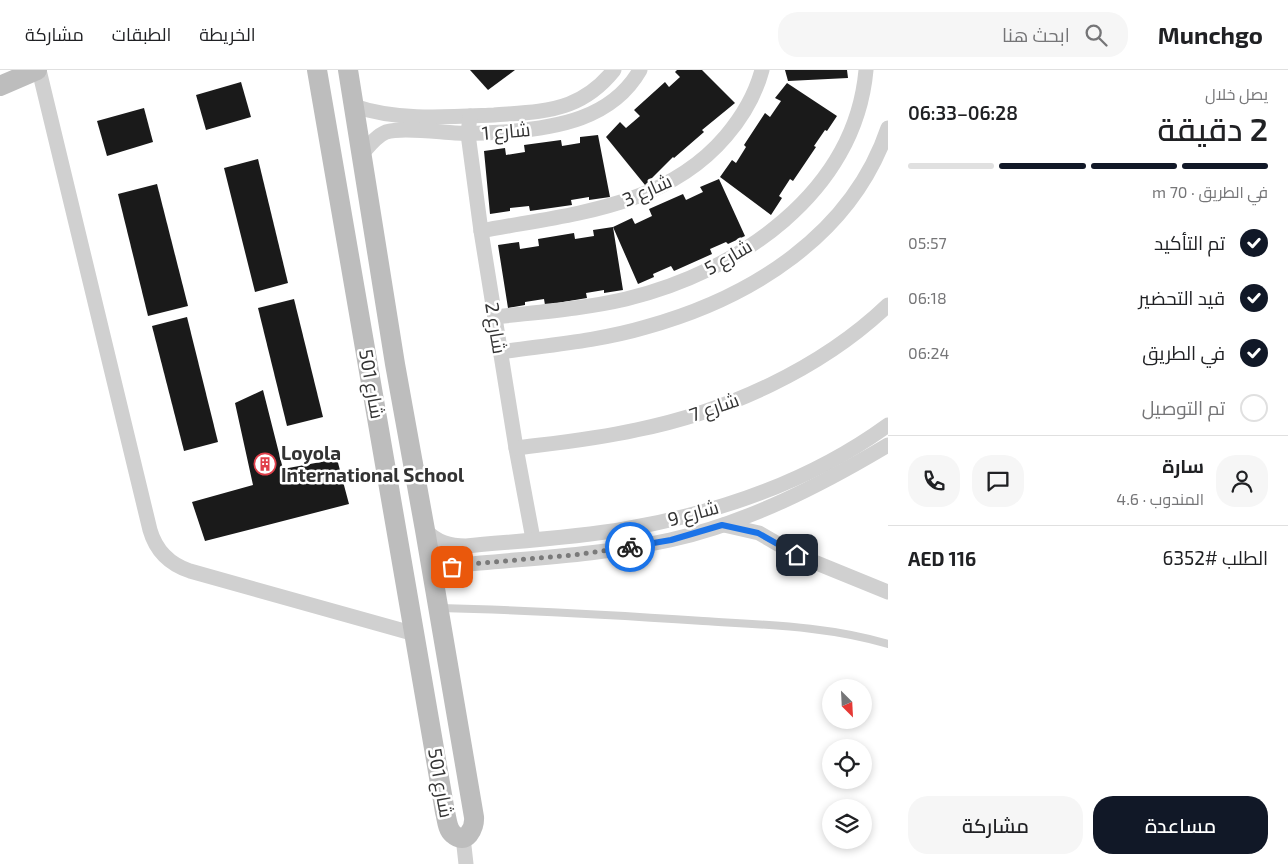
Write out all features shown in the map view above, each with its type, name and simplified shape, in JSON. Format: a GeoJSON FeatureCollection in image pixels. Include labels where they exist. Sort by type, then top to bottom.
{"type":"FeatureCollection","features":[{"type":"Feature","properties":{"kind":"street"},"geometry":{"type":"LineString","coordinates":[[0,86],[38,70],[148,521],[153,540],[164,556],[180,567],[415,634]]}},
{"type":"Feature","properties":{"kind":"street","name":"شارع 501"},"geometry":{"type":"LineString","coordinates":[[317,70],[447,822],[452,834],[463,837],[470,834],[473,830],[474,817],[395,364],[348,70]]}},
{"type":"Feature","properties":{"kind":"street","name":"شارع 1"},"geometry":{"type":"LineString","coordinates":[[354,106],[388,114],[470,116],[527,113],[557,108],[578,100],[595,90],[614,70]]}},
{"type":"Feature","properties":{"kind":"street","name":"شارع 1"},"geometry":{"type":"LineString","coordinates":[[361,155],[376,138],[388,132],[404,130],[468,134],[519,131],[549,127],[586,117],[615,100],[627,88],[640,70]]}},
{"type":"Feature","properties":{"kind":"street","name":"شارع 3"},"geometry":{"type":"LineString","coordinates":[[481,231],[614,205],[649,193],[667,184],[705,157],[735,125],[752,99],[762,70]]}},
{"type":"Feature","properties":{"kind":"street","name":"شارع 5"},"geometry":{"type":"LineString","coordinates":[[495,317],[570,308],[628,298],[690,278],[748,248],[778,226],[804,202],[835,162],[852,130],[863,93],[866,70]]}},
{"type":"Feature","properties":{"kind":"street","name":"شارع 2"},"geometry":{"type":"LineString","coordinates":[[470,116],[468,134],[481,231],[516,448],[533,539]]}},
{"type":"Feature","properties":{"kind":"street","name":"شارع 5"},"geometry":{"type":"LineString","coordinates":[[500,352],[570,342],[644,328],[696,312],[756,282],[792,259],[838,215],[860,188],[871,169],[888,128]]}},
{"type":"Feature","properties":{"kind":"street","name":"شارع 7"},"geometry":{"type":"LineString","coordinates":[[516,448],[638,430],[696,414],[747,396],[817,360],[856,332],[888,305]]}},
{"type":"Feature","properties":{"kind":"street","name":"شارع 9"},"geometry":{"type":"LineString","coordinates":[[425,530],[443,543],[458,546],[632,528],[696,514],[754,495],[813,470],[888,425]]}},
{"type":"Feature","properties":{"kind":"street","name":"شارع 9"},"geometry":{"type":"LineString","coordinates":[[434,582],[445,571],[459,565],[619,549],[671,540],[722,525],[760,511],[814,487],[888,445]]}},
{"type":"Feature","properties":{"kind":"street"},"geometry":{"type":"LineString","coordinates":[[754,495],[770,538]]}},
{"type":"Feature","properties":{"kind":"street"},"geometry":{"type":"LineString","coordinates":[[722,525],[753,531],[770,538],[797,555],[888,592]]}},
{"type":"Feature","properties":{"kind":"street","name":"شارع 501"},"geometry":{"type":"LineString","coordinates":[[463,837],[466,864]]}},
{"type":"Feature","properties":{"kind":"lane"},"geometry":{"type":"LineString","coordinates":[[438,608],[561,612],[784,626],[850,635],[888,644]]}},
{"type":"Feature","properties":{"kind":"building"},"geometry":{"type":"Polygon","coordinates":[[[470,70],[515,70],[488,90],[470,70]]]}},
{"type":"Feature","properties":{"kind":"building"},"geometry":{"type":"Polygon","coordinates":[[[677,70],[702,70],[735,103],[702,130],[704,132],[673,157],[645,185],[606,137],[620,122],[626,128],[640,116],[634,110],[665,82],[669,87],[680,77],[675,72],[677,70]]]}},
{"type":"Feature","properties":{"kind":"building"},"geometry":{"type":"Polygon","coordinates":[[[785,70],[847,70],[848,78],[788,81],[785,70]]]}},
{"type":"Feature","properties":{"kind":"building"},"geometry":{"type":"Polygon","coordinates":[[[241,82],[251,117],[206,130],[196,95],[241,82]]]}},
{"type":"Feature","properties":{"kind":"building"},"geometry":{"type":"Polygon","coordinates":[[[787,83],[837,116],[814,146],[816,147],[793,181],[790,179],[779,196],[782,198],[771,215],[720,177],[732,160],[736,163],[746,147],[744,145],[765,113],[770,117],[781,101],[775,98],[787,83]]]}},
{"type":"Feature","properties":{"kind":"building"},"geometry":{"type":"Polygon","coordinates":[[[144,108],[153,142],[107,156],[97,121],[144,108]]]}},
{"type":"Feature","properties":{"kind":"building"},"geometry":{"type":"Polygon","coordinates":[[[598,135],[610,197],[589,200],[589,197],[571,200],[572,205],[530,211],[529,206],[510,208],[510,211],[490,214],[484,151],[505,148],[506,155],[525,152],[524,145],[561,140],[562,146],[580,143],[580,137],[598,135]]]}},
{"type":"Feature","properties":{"kind":"building"},"geometry":{"type":"Polygon","coordinates":[[[258,159],[288,283],[255,292],[224,168],[258,159]]]}},
{"type":"Feature","properties":{"kind":"building"},"geometry":{"type":"Polygon","coordinates":[[[719,179],[745,236],[728,244],[726,242],[710,249],[712,254],[674,271],[671,266],[653,274],[654,277],[638,284],[613,227],[632,218],[635,224],[652,216],[649,209],[683,194],[686,200],[703,192],[700,187],[719,179]]]}},
{"type":"Feature","properties":{"kind":"building"},"geometry":{"type":"Polygon","coordinates":[[[157,184],[188,306],[148,316],[118,194],[157,184]]]}},
{"type":"Feature","properties":{"kind":"building"},"geometry":{"type":"Polygon","coordinates":[[[613,227],[623,290],[604,293],[604,290],[586,293],[587,298],[545,305],[544,299],[525,302],[525,305],[508,308],[498,245],[519,242],[520,249],[539,246],[538,239],[574,233],[575,239],[594,236],[593,230],[613,227]]]}},
{"type":"Feature","properties":{"kind":"building","name":"Loyola International School"},"geometry":{"type":"Polygon","coordinates":[[[294,299],[323,417],[287,426],[258,308],[294,299]]]}},
{"type":"Feature","properties":{"kind":"building"},"geometry":{"type":"Polygon","coordinates":[[[187,317],[218,442],[184,451],[152,326],[187,317]]]}},
{"type":"Feature","properties":{"kind":"building","name":"Loyola International School"},"geometry":{"type":"Polygon","coordinates":[[[263,390],[283,469],[337,459],[349,504],[205,541],[192,502],[253,485],[235,403],[263,390]]]}},
{"type":"Feature","properties":{"kind":"way so far"},"geometry":{"type":"LineString","coordinates":[[452,567],[573,555],[630,547]]}},
{"type":"Feature","properties":{"kind":"place","name":"Loyola International School"},"geometry":{"type":"Point","coordinates":[265,464]}},
{"type":"Feature","properties":{"kind":"route"},"geometry":{"type":"LineString","coordinates":[[630,547],[671,540],[722,525],[758,533],[770,538],[797,555]]}}]}
